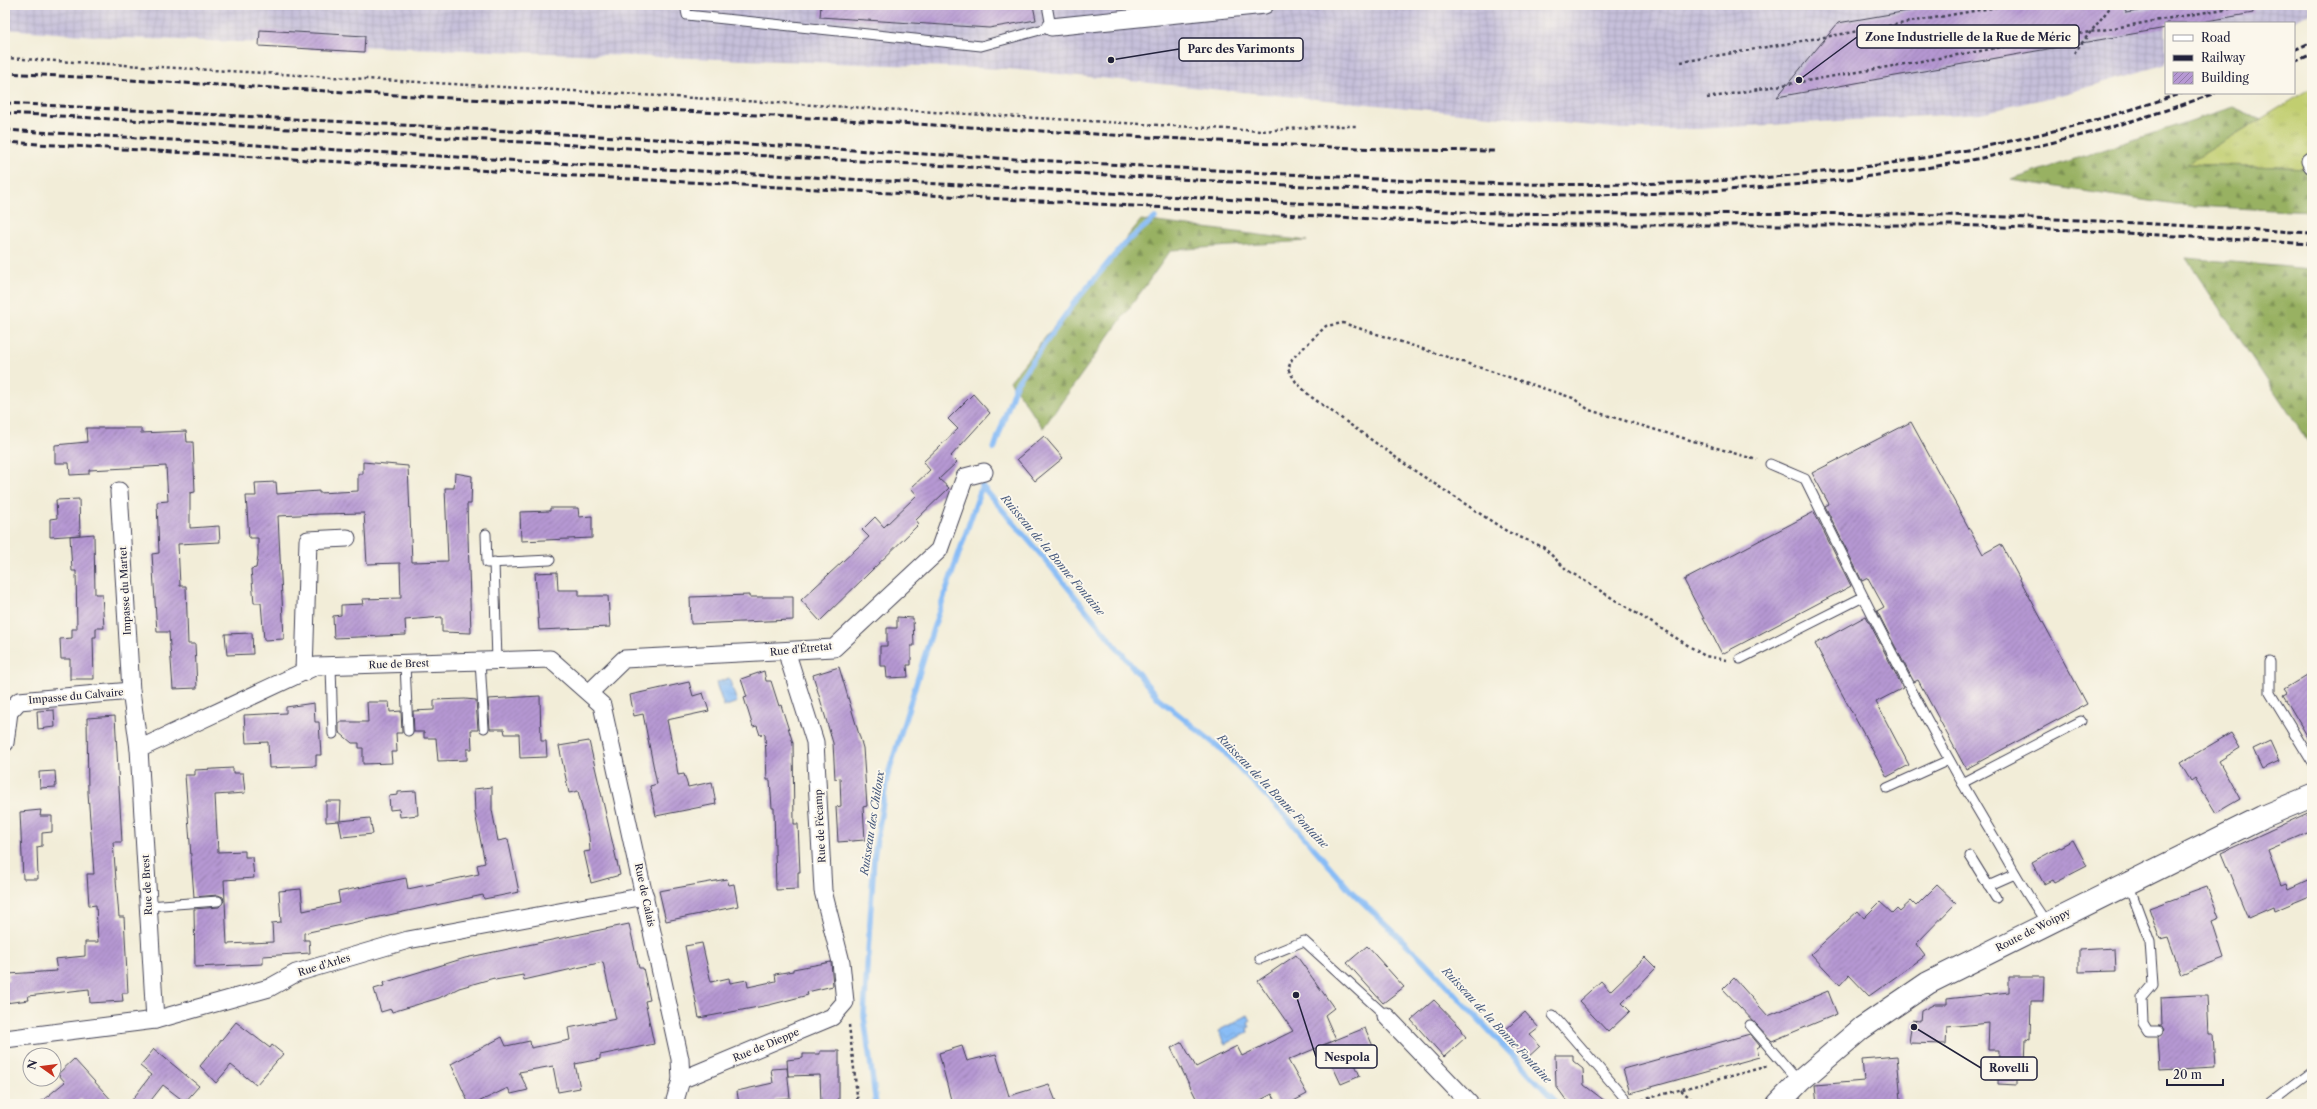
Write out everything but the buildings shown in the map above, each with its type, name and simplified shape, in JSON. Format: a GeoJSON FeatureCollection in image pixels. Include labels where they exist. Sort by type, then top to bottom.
{"type":"FeatureCollection","features":[{"type":"Feature","properties":{"kind":"street"},"geometry":{"type":"LineString","coordinates":[[1051,27],[1265,5]]}},
{"type":"Feature","properties":{"kind":"street","name":"Rue d'Étretat"},"geometry":{"type":"LineString","coordinates":[[590,692],[624,659],[789,652],[834,648],[939,550],[965,477],[984,472]]}},
{"type":"Feature","properties":{"kind":"street","name":"Impasse du Martet"},"geometry":{"type":"LineString","coordinates":[[119,491],[131,691]]}},
{"type":"Feature","properties":{"kind":"street"},"geometry":{"type":"LineString","coordinates":[[304,672],[308,540],[347,538]]}},
{"type":"Feature","properties":{"kind":"street","name":"Rue de Fécamp"},"geometry":{"type":"LineString","coordinates":[[789,652],[789,660],[815,742],[823,891],[841,962],[845,1002]]}},
{"type":"Feature","properties":{"kind":"street","name":"Rue de Brest"},"geometry":{"type":"LineString","coordinates":[[139,749],[316,666],[550,659],[590,692]]}},
{"type":"Feature","properties":{"kind":"street","name":"Impasse du Calvaire"},"geometry":{"type":"LineString","coordinates":[[5,743],[9,712],[19,701],[131,691]]}},
{"type":"Feature","properties":{"kind":"street","name":"Rue de Brest"},"geometry":{"type":"LineString","coordinates":[[131,691],[139,749],[155,1020]]}},
{"type":"Feature","properties":{"kind":"street","name":"Rue de Calais"},"geometry":{"type":"LineString","coordinates":[[590,692],[602,705],[680,1059],[681,1080],[674,1104]]}},
{"type":"Feature","properties":{"kind":"street","name":"Route de Woippy"},"geometry":{"type":"LineString","coordinates":[[1778,1104],[1799,1082],[1862,1028],[1928,983],[2262,817],[2312,796]]}},
{"type":"Feature","properties":{"kind":"street","name":"Rue d'Arles"},"geometry":{"type":"LineString","coordinates":[[5,1039],[155,1020],[269,988],[296,973],[408,940],[645,896]]}},
{"type":"Feature","properties":{"kind":"street","name":"Rue de Dieppe"},"geometry":{"type":"LineString","coordinates":[[681,1080],[832,1017],[845,1002]]}},
{"type":"Feature","properties":{"kind":"street"},"geometry":{"type":"LineString","coordinates":[[1386,1016],[1470,1104]]}},
{"type":"Feature","properties":{"kind":"lane"},"geometry":{"type":"LineString","coordinates":[[685,5],[687,15],[981,46],[1051,27],[1047,5]]}},
{"type":"Feature","properties":{"kind":"lane"},"geometry":{"type":"LineString","coordinates":[[1770,464],[1805,479],[1863,597],[1949,760],[2029,899],[2047,923]]}},
{"type":"Feature","properties":{"kind":"lane"},"geometry":{"type":"LineString","coordinates":[[486,534],[487,563],[550,560]]}},
{"type":"Feature","properties":{"kind":"lane"},"geometry":{"type":"LineString","coordinates":[[484,728],[494,562]]}},
{"type":"Feature","properties":{"kind":"lane"},"geometry":{"type":"LineString","coordinates":[[1740,658],[1863,597]]}},
{"type":"Feature","properties":{"kind":"lane"},"geometry":{"type":"LineString","coordinates":[[2270,662],[2270,693],[2312,762]]}},
{"type":"Feature","properties":{"kind":"lane"},"geometry":{"type":"LineString","coordinates":[[405,664],[408,731]]}},
{"type":"Feature","properties":{"kind":"lane"},"geometry":{"type":"LineString","coordinates":[[331,666],[333,734]]}},
{"type":"Feature","properties":{"kind":"lane"},"geometry":{"type":"LineString","coordinates":[[1962,783],[2081,721]]}},
{"type":"Feature","properties":{"kind":"lane"},"geometry":{"type":"LineString","coordinates":[[1887,788],[1949,760]]}},
{"type":"Feature","properties":{"kind":"lane"},"geometry":{"type":"LineString","coordinates":[[1970,856],[1996,898]]}},
{"type":"Feature","properties":{"kind":"lane"},"geometry":{"type":"LineString","coordinates":[[1988,886],[2015,874]]}},
{"type":"Feature","properties":{"kind":"lane"},"geometry":{"type":"LineString","coordinates":[[2128,883],[2150,942],[2153,985],[2142,998],[2143,1023],[2148,1031],[2158,1031]]}},
{"type":"Feature","properties":{"kind":"lane"},"geometry":{"type":"LineString","coordinates":[[148,906],[218,901]]}},
{"type":"Feature","properties":{"kind":"lane"},"geometry":{"type":"LineString","coordinates":[[1260,959],[1304,941],[1386,1016]]}},
{"type":"Feature","properties":{"kind":"lane"},"geometry":{"type":"LineString","coordinates":[[1553,1015],[1630,1104]]}},
{"type":"Feature","properties":{"kind":"lane"},"geometry":{"type":"LineString","coordinates":[[1750,1025],[1780,1062],[1799,1082]]}},
{"type":"Feature","properties":{"kind":"lane"},"geometry":{"type":"LineString","coordinates":[[2270,1104],[2312,1072]]}},
{"type":"Feature","properties":{"kind":"path"},"geometry":{"type":"LineString","coordinates":[[1681,62],[2008,5]]}},
{"type":"Feature","properties":{"kind":"path"},"geometry":{"type":"LineString","coordinates":[[2074,54],[2112,5]]}},
{"type":"Feature","properties":{"kind":"path"},"geometry":{"type":"LineString","coordinates":[[1707,98],[2247,5]]}},
{"type":"Feature","properties":{"kind":"path"},"geometry":{"type":"LineString","coordinates":[[5,58],[1260,131],[1358,126]]}},
{"type":"Feature","properties":{"kind":"path"},"geometry":{"type":"LineString","coordinates":[[1740,658],[1722,661],[1704,656],[1566,570],[1543,547],[1502,528],[1415,471],[1316,400],[1296,382],[1288,369],[1292,359],[1326,326],[1343,323],[1573,398],[1589,410],[1770,464]]}},
{"type":"Feature","properties":{"kind":"path"},"geometry":{"type":"LineString","coordinates":[[845,1002],[858,1104]]}},
{"type":"Feature","properties":{"kind":"path"},"geometry":{"type":"LineString","coordinates":[[1637,1104],[1642,1100],[1780,1062]]}},
{"type":"Feature","properties":{"kind":"path"},"geometry":{"type":"LineString","coordinates":[[1680,1089],[1697,1104]]}},
{"type":"Feature","properties":{"kind":"shaded area"},"geometry":{"type":"Polygon","coordinates":[[[5,5],[2312,5],[2312,13],[2292,22],[2165,22],[2165,64],[2061,95],[1981,113],[1697,129],[1623,129],[1007,69],[121,38],[5,29],[5,5]]]}},
{"type":"Feature","properties":{"kind":"green space"},"geometry":{"type":"Polygon","coordinates":[[[2312,88],[2312,168],[2186,164],[2312,88]]]}},
{"type":"Feature","properties":{"kind":"green space"},"geometry":{"type":"Polygon","coordinates":[[[2233,107],[2260,119],[2187,164],[2312,168],[2312,212],[2175,205],[2011,180],[2233,107]]]}},
{"type":"Feature","properties":{"kind":"green space"},"geometry":{"type":"Polygon","coordinates":[[[1141,220],[1307,241],[1171,250],[1043,428],[1010,381],[1141,220]]]}},
{"type":"Feature","properties":{"kind":"green space"},"geometry":{"type":"Polygon","coordinates":[[[2186,258],[2312,269],[2312,448],[2186,258]]]}},
{"type":"Feature","properties":{"kind":"water"},"geometry":{"type":"Polygon","coordinates":[[[729,678],[737,702],[724,707],[716,683],[729,678]]]}},
{"type":"Feature","properties":{"kind":"water"},"geometry":{"type":"Polygon","coordinates":[[[1248,1015],[1251,1021],[1248,1023],[1250,1027],[1247,1028],[1248,1032],[1225,1044],[1218,1031],[1248,1015]]]}},
{"type":"Feature","properties":{"kind":"waterway","name":"Ruisseau de la Bonne Fontaine"},"geometry":{"type":"LineString","coordinates":[[994,449],[1016,384],[1074,303],[1124,244],[1155,218]]}},
{"type":"Feature","properties":{"kind":"waterway","name":"Ruisseau de la Bonne Fontaine"},"geometry":{"type":"LineString","coordinates":[[982,486],[1047,562],[1158,698],[1221,749],[1295,826],[1350,890],[1422,959],[1558,1104]]}},
{"type":"Feature","properties":{"kind":"waterway","name":"Ruisseau des Chiloux"},"geometry":{"type":"LineString","coordinates":[[876,1104],[864,1016],[874,857],[887,778],[932,632],[982,486]]}},
{"type":"Feature","properties":{"kind":"railway"},"geometry":{"type":"LineString","coordinates":[[2295,50],[2312,42]]}},
{"type":"Feature","properties":{"kind":"railway"},"geometry":{"type":"LineString","coordinates":[[2295,62],[2312,54]]}},
{"type":"Feature","properties":{"kind":"railway"},"geometry":{"type":"LineString","coordinates":[[5,73],[1309,146],[1405,150],[1494,151]]}},
{"type":"Feature","properties":{"kind":"railway"},"geometry":{"type":"LineString","coordinates":[[5,103],[1412,181],[1508,184],[1603,184],[1732,180],[1797,175],[1928,157],[1993,145],[2057,130],[2120,113],[2179,94]]}},
{"type":"Feature","properties":{"kind":"railway"},"geometry":{"type":"LineString","coordinates":[[5,113],[1411,192],[1513,195],[1615,195],[1717,191],[1818,182],[1919,169],[2019,150],[2118,125],[2212,94]]}},
{"type":"Feature","properties":{"kind":"railway"},"geometry":{"type":"LineString","coordinates":[[5,130],[607,166],[1462,212],[1570,214],[1946,215],[2103,221],[2312,233]]}},
{"type":"Feature","properties":{"kind":"railway"},"geometry":{"type":"LineString","coordinates":[[5,142],[594,177],[1393,220],[1564,225],[1954,225],[2074,230],[2312,244]]}},
{"type":"Feature","properties":{"kind":"place","name":"Parc des Varimonts"},"geometry":{"type":"Point","coordinates":[1111,60]}},
{"type":"Feature","properties":{"kind":"place","name":"Zone Industrielle de la Rue de Méric"},"geometry":{"type":"Point","coordinates":[1799,80]}},
{"type":"Feature","properties":{"kind":"place","name":"Nespola"},"geometry":{"type":"Point","coordinates":[1296,995]}},
{"type":"Feature","properties":{"kind":"place","name":"Rovelli"},"geometry":{"type":"Point","coordinates":[1914,1027]}}]}
